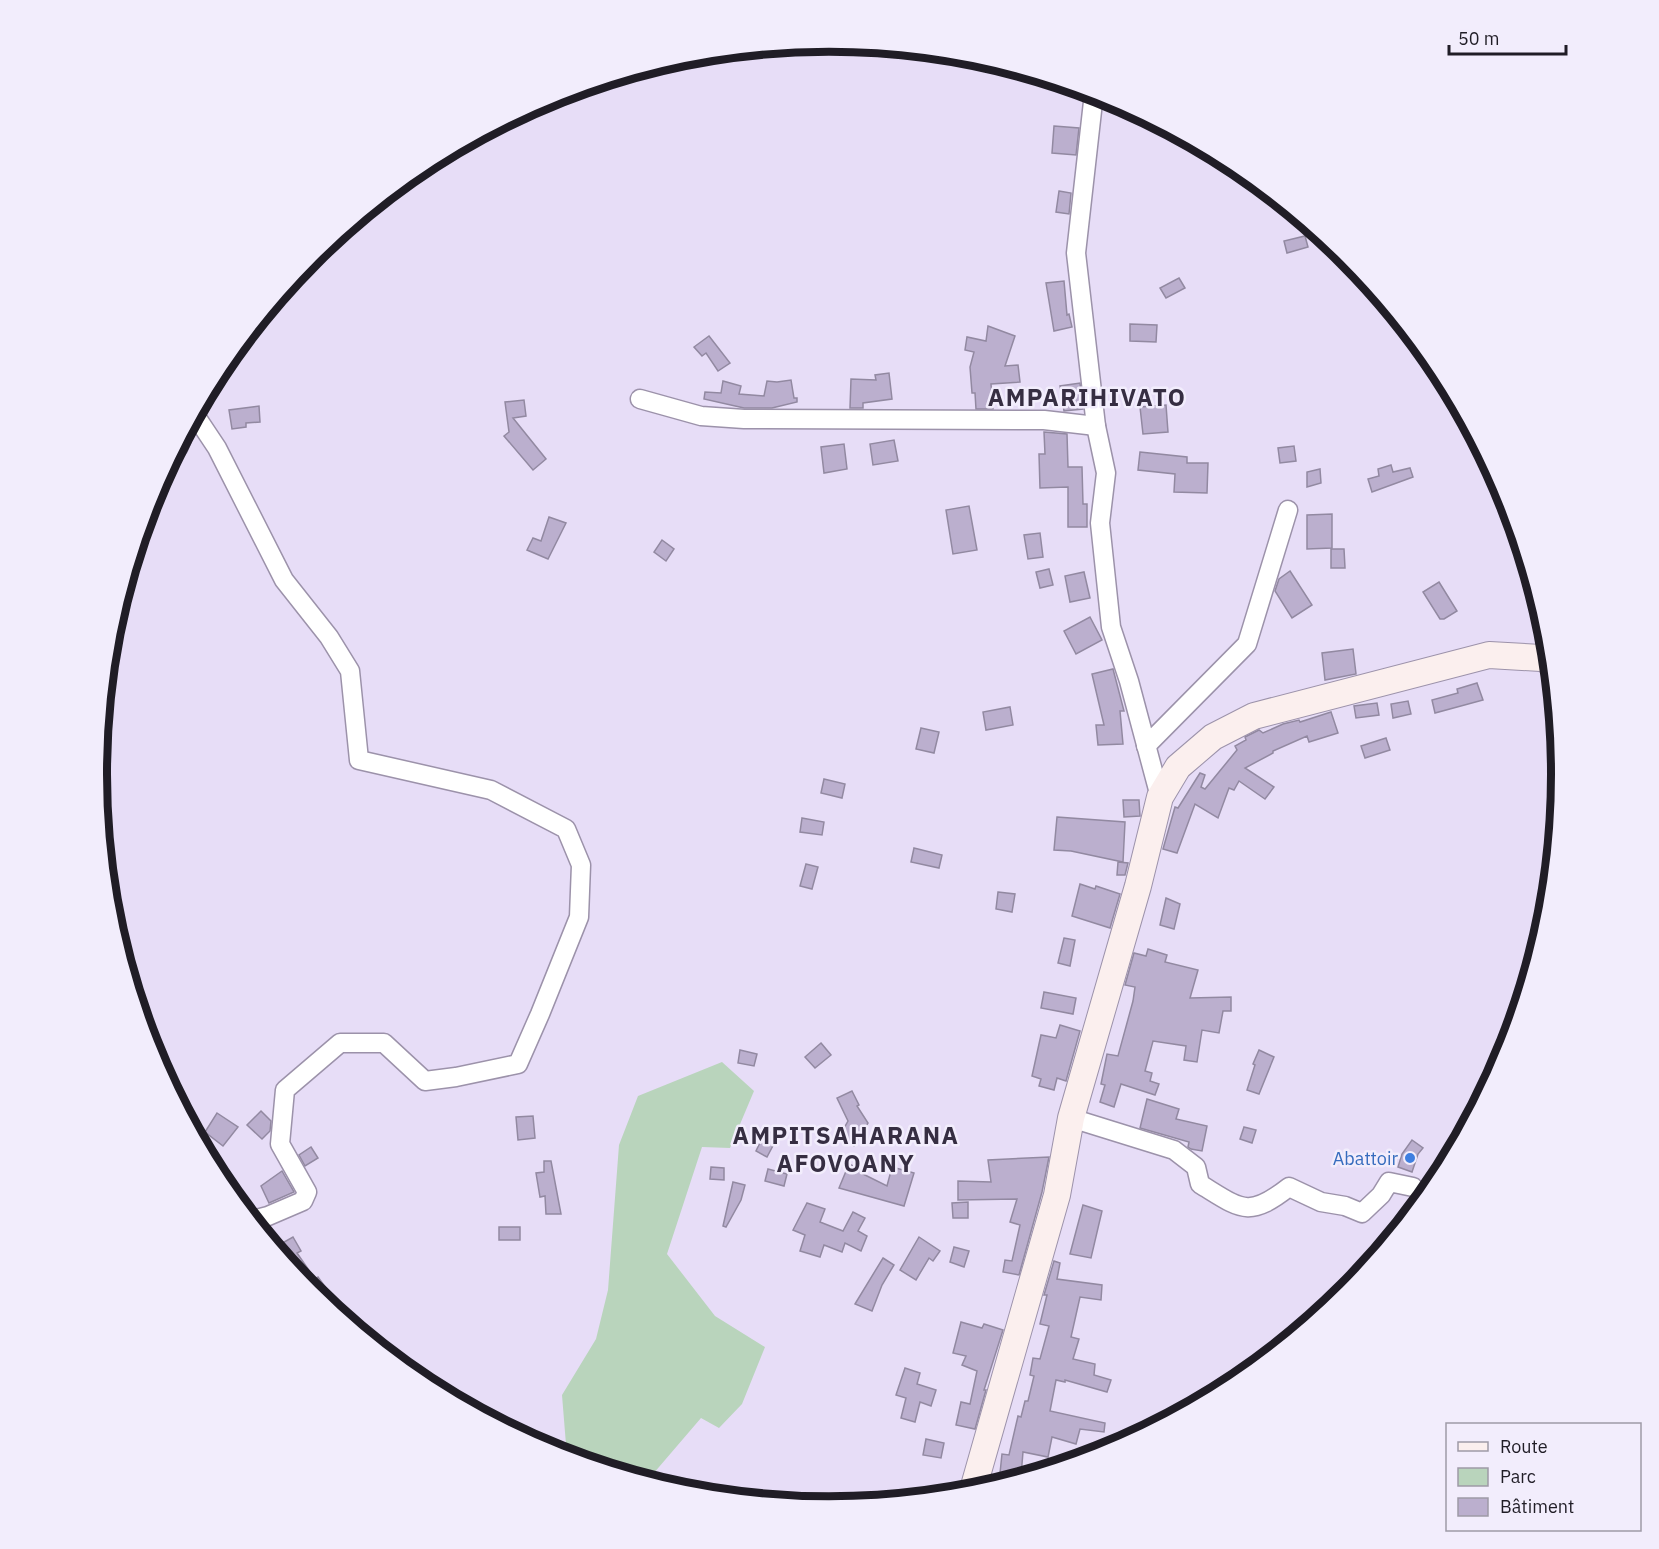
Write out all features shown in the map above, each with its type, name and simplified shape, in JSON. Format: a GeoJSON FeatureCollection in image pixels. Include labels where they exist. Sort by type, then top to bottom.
{"type":"FeatureCollection","features":[{"type":"Feature","properties":{"kind":"main road"},"geometry":{"type":"LineString","coordinates":[[975,1482],[1057,1195],[1071,1118],[1138,886],[1160,797],[1178,767],[1213,737],[1254,716],[1489,655],[1542,658]]}},
{"type":"Feature","properties":{"kind":"street"},"geometry":{"type":"LineString","coordinates":[[1093,102],[1076,253],[1096,426],[1106,473],[1100,523],[1111,627],[1129,681],[1160,797]]}},
{"type":"Feature","properties":{"kind":"street"},"geometry":{"type":"LineString","coordinates":[[640,399],[701,416],[744,419],[1044,420],[1096,426]]}},
{"type":"Feature","properties":{"kind":"street"},"geometry":{"type":"LineString","coordinates":[[199,422],[217,448],[284,580],[329,637],[350,671],[359,760],[492,790],[566,829],[581,865],[579,917],[518,1064],[425,1081],[384,1043],[340,1043],[285,1090],[280,1144],[307,1192],[303,1201],[260,1218]]}},
{"type":"Feature","properties":{"kind":"street"},"geometry":{"type":"LineString","coordinates":[[1146,746],[1247,644],[1288,510]]}},
{"type":"Feature","properties":{"kind":"street"},"geometry":{"type":"LineString","coordinates":[[1071,1118],[1174,1150],[1196,1167],[1200,1184],[1236,1206],[1258,1207],[1289,1186],[1321,1202],[1345,1206],[1362,1214],[1381,1195],[1389,1182],[1413,1187]]}},
{"type":"Feature","properties":{"kind":"green space"},"geometry":{"type":"Polygon","coordinates":[[[722,1062],[754,1091],[730,1148],[702,1147],[667,1254],[715,1316],[765,1347],[742,1404],[719,1428],[701,1418],[653,1474],[566,1447],[562,1395],[596,1339],[608,1290],[619,1145],[638,1096],[722,1062]]]}},
{"type":"Feature","properties":{"kind":"building"},"geometry":{"type":"Polygon","coordinates":[[[1054,126],[1079,128],[1076,155],[1052,153],[1054,126]]]}},
{"type":"Feature","properties":{"kind":"building"},"geometry":{"type":"Polygon","coordinates":[[[1059,191],[1071,193],[1069,214],[1056,212],[1059,191]]]}},
{"type":"Feature","properties":{"kind":"building"},"geometry":{"type":"Polygon","coordinates":[[[1305,236],[1308,247],[1287,253],[1284,241],[1305,236]]]}},
{"type":"Feature","properties":{"kind":"building"},"geometry":{"type":"Polygon","coordinates":[[[1179,278],[1185,288],[1166,298],[1160,288],[1179,278]]]}},
{"type":"Feature","properties":{"kind":"building"},"geometry":{"type":"Polygon","coordinates":[[[1064,281],[1067,315],[1069,314],[1072,327],[1054,331],[1046,283],[1064,281]]]}},
{"type":"Feature","properties":{"kind":"building"},"geometry":{"type":"Polygon","coordinates":[[[1130,324],[1157,325],[1156,342],[1130,341],[1130,324]]]}},
{"type":"Feature","properties":{"kind":"building"},"geometry":{"type":"Polygon","coordinates":[[[988,326],[1015,336],[1005,366],[1018,365],[1020,382],[991,384],[993,409],[976,409],[970,367],[974,352],[965,350],[967,337],[986,341],[988,326]]]}},
{"type":"Feature","properties":{"kind":"building"},"geometry":{"type":"Polygon","coordinates":[[[709,336],[730,363],[718,371],[706,353],[702,356],[694,347],[709,336]]]}},
{"type":"Feature","properties":{"kind":"building"},"geometry":{"type":"Polygon","coordinates":[[[889,373],[892,399],[863,403],[863,408],[850,408],[851,379],[876,380],[875,375],[889,373]]]}},
{"type":"Feature","properties":{"kind":"building"},"geometry":{"type":"Polygon","coordinates":[[[791,380],[794,398],[797,398],[797,402],[772,408],[744,408],[704,399],[705,392],[721,393],[723,381],[741,386],[739,394],[764,396],[767,381],[791,380]]]}},
{"type":"Feature","properties":{"kind":"building"},"geometry":{"type":"Polygon","coordinates":[[[1080,383],[1083,409],[1064,411],[1060,386],[1080,383]]]}},
{"type":"Feature","properties":{"kind":"building"},"geometry":{"type":"Polygon","coordinates":[[[524,400],[526,416],[513,418],[546,459],[533,470],[504,436],[509,432],[505,402],[524,400]]]}},
{"type":"Feature","properties":{"kind":"building"},"geometry":{"type":"Polygon","coordinates":[[[1166,405],[1168,432],[1143,434],[1140,407],[1166,405]]]}},
{"type":"Feature","properties":{"kind":"building"},"geometry":{"type":"Polygon","coordinates":[[[259,406],[260,422],[246,423],[246,427],[232,429],[229,410],[259,406]]]}},
{"type":"Feature","properties":{"kind":"building"},"geometry":{"type":"Polygon","coordinates":[[[1044,432],[1067,434],[1068,467],[1082,467],[1083,504],[1087,504],[1087,527],[1068,527],[1068,487],[1040,488],[1039,454],[1045,454],[1044,432]]]}},
{"type":"Feature","properties":{"kind":"building"},"geometry":{"type":"Polygon","coordinates":[[[894,440],[898,461],[873,465],[870,444],[894,440]]]}},
{"type":"Feature","properties":{"kind":"building"},"geometry":{"type":"Polygon","coordinates":[[[844,444],[847,469],[824,473],[821,447],[844,444]]]}},
{"type":"Feature","properties":{"kind":"building"},"geometry":{"type":"Polygon","coordinates":[[[1294,446],[1296,461],[1280,463],[1278,448],[1294,446]]]}},
{"type":"Feature","properties":{"kind":"building"},"geometry":{"type":"Polygon","coordinates":[[[1140,452],[1187,457],[1187,463],[1208,463],[1207,493],[1174,492],[1175,474],[1138,470],[1140,452]]]}},
{"type":"Feature","properties":{"kind":"building"},"geometry":{"type":"Polygon","coordinates":[[[1391,465],[1393,472],[1410,468],[1413,477],[1372,492],[1368,479],[1379,476],[1378,469],[1391,465]]]}},
{"type":"Feature","properties":{"kind":"building"},"geometry":{"type":"Polygon","coordinates":[[[1320,469],[1321,483],[1307,487],[1307,472],[1320,469]]]}},
{"type":"Feature","properties":{"kind":"building"},"geometry":{"type":"Polygon","coordinates":[[[969,506],[977,550],[953,554],[946,510],[969,506]]]}},
{"type":"Feature","properties":{"kind":"building"},"geometry":{"type":"Polygon","coordinates":[[[1332,514],[1332,548],[1307,549],[1307,515],[1332,514]]]}},
{"type":"Feature","properties":{"kind":"building"},"geometry":{"type":"Polygon","coordinates":[[[549,517],[566,523],[548,559],[527,550],[533,538],[541,541],[549,517]]]}},
{"type":"Feature","properties":{"kind":"building"},"geometry":{"type":"Polygon","coordinates":[[[1040,533],[1043,557],[1028,559],[1024,535],[1040,533]]]}},
{"type":"Feature","properties":{"kind":"building"},"geometry":{"type":"Polygon","coordinates":[[[662,540],[674,549],[666,561],[654,552],[662,540]]]}},
{"type":"Feature","properties":{"kind":"building"},"geometry":{"type":"Polygon","coordinates":[[[1331,549],[1344,549],[1345,568],[1331,568],[1331,549]]]}},
{"type":"Feature","properties":{"kind":"building"},"geometry":{"type":"Polygon","coordinates":[[[1049,569],[1053,585],[1040,588],[1036,572],[1049,569]]]}},
{"type":"Feature","properties":{"kind":"building"},"geometry":{"type":"Polygon","coordinates":[[[1290,571],[1312,605],[1292,618],[1275,591],[1279,579],[1290,571]]]}},
{"type":"Feature","properties":{"kind":"building"},"geometry":{"type":"Polygon","coordinates":[[[1084,572],[1090,598],[1070,602],[1065,576],[1084,572]]]}},
{"type":"Feature","properties":{"kind":"building"},"geometry":{"type":"Polygon","coordinates":[[[1439,582],[1457,611],[1444,619],[1440,619],[1423,592],[1439,582]]]}},
{"type":"Feature","properties":{"kind":"building"},"geometry":{"type":"Polygon","coordinates":[[[1090,617],[1102,640],[1076,654],[1064,631],[1090,617]]]}},
{"type":"Feature","properties":{"kind":"building"},"geometry":{"type":"Polygon","coordinates":[[[1353,649],[1356,674],[1325,680],[1322,653],[1353,649]]]}},
{"type":"Feature","properties":{"kind":"building"},"geometry":{"type":"Polygon","coordinates":[[[1113,669],[1124,711],[1120,711],[1123,744],[1098,745],[1096,725],[1104,725],[1092,674],[1113,669]]]}},
{"type":"Feature","properties":{"kind":"building"},"geometry":{"type":"Polygon","coordinates":[[[1477,683],[1483,700],[1435,713],[1432,700],[1458,693],[1457,689],[1477,683]]]}},
{"type":"Feature","properties":{"kind":"building"},"geometry":{"type":"Polygon","coordinates":[[[1408,701],[1411,714],[1393,718],[1391,704],[1408,701]]]}},
{"type":"Feature","properties":{"kind":"building"},"geometry":{"type":"Polygon","coordinates":[[[1377,703],[1379,715],[1356,718],[1354,706],[1377,703]]]}},
{"type":"Feature","properties":{"kind":"building"},"geometry":{"type":"Polygon","coordinates":[[[1010,707],[1013,725],[986,730],[983,712],[1010,707]]]}},
{"type":"Feature","properties":{"kind":"building"},"geometry":{"type":"Polygon","coordinates":[[[1331,712],[1338,733],[1309,742],[1307,736],[1273,751],[1245,768],[1274,787],[1265,799],[1239,781],[1234,790],[1229,788],[1218,818],[1195,804],[1177,853],[1163,849],[1175,807],[1178,808],[1200,773],[1205,775],[1201,787],[1205,789],[1237,750],[1235,746],[1246,740],[1245,737],[1259,730],[1263,733],[1283,724],[1299,720],[1300,722],[1331,712]]]}},
{"type":"Feature","properties":{"kind":"building"},"geometry":{"type":"Polygon","coordinates":[[[921,728],[939,732],[934,753],[916,749],[921,728]]]}},
{"type":"Feature","properties":{"kind":"building"},"geometry":{"type":"Polygon","coordinates":[[[1386,738],[1390,750],[1365,758],[1361,746],[1386,738]]]}},
{"type":"Feature","properties":{"kind":"building"},"geometry":{"type":"Polygon","coordinates":[[[824,779],[845,784],[842,798],[821,793],[824,779]]]}},
{"type":"Feature","properties":{"kind":"building"},"geometry":{"type":"Polygon","coordinates":[[[1123,800],[1139,800],[1140,816],[1124,817],[1123,800]]]}},
{"type":"Feature","properties":{"kind":"building"},"geometry":{"type":"Polygon","coordinates":[[[1057,817],[1125,822],[1123,862],[1071,851],[1054,850],[1057,817]]]}},
{"type":"Feature","properties":{"kind":"building"},"geometry":{"type":"Polygon","coordinates":[[[802,818],[824,822],[822,835],[800,832],[802,818]]]}},
{"type":"Feature","properties":{"kind":"building"},"geometry":{"type":"Polygon","coordinates":[[[914,848],[942,855],[939,868],[911,862],[914,848]]]}},
{"type":"Feature","properties":{"kind":"building"},"geometry":{"type":"Polygon","coordinates":[[[1118,862],[1128,863],[1125,875],[1117,875],[1118,862]]]}},
{"type":"Feature","properties":{"kind":"building"},"geometry":{"type":"Polygon","coordinates":[[[806,864],[818,867],[812,889],[800,886],[806,864]]]}},
{"type":"Feature","properties":{"kind":"building"},"geometry":{"type":"Polygon","coordinates":[[[1080,884],[1095,889],[1096,886],[1120,894],[1110,928],[1072,916],[1080,884]]]}},
{"type":"Feature","properties":{"kind":"building"},"geometry":{"type":"Polygon","coordinates":[[[998,892],[1015,894],[1012,912],[996,909],[998,892]]]}},
{"type":"Feature","properties":{"kind":"building"},"geometry":{"type":"Polygon","coordinates":[[[1166,898],[1180,904],[1174,929],[1160,925],[1166,898]]]}},
{"type":"Feature","properties":{"kind":"building"},"geometry":{"type":"Polygon","coordinates":[[[1064,938],[1075,940],[1070,966],[1058,963],[1064,938]]]}},
{"type":"Feature","properties":{"kind":"building"},"geometry":{"type":"Polygon","coordinates":[[[1148,949],[1167,955],[1165,962],[1198,970],[1190,998],[1231,997],[1231,1011],[1223,1011],[1219,1033],[1202,1030],[1197,1062],[1184,1060],[1186,1046],[1153,1041],[1145,1071],[1152,1073],[1150,1081],[1159,1084],[1155,1095],[1121,1084],[1114,1107],[1100,1102],[1105,1085],[1101,1084],[1107,1054],[1118,1056],[1133,1001],[1135,987],[1125,985],[1134,953],[1146,956],[1148,949]]]}},
{"type":"Feature","properties":{"kind":"building"},"geometry":{"type":"Polygon","coordinates":[[[1044,992],[1076,998],[1073,1014],[1041,1008],[1044,992]]]}},
{"type":"Feature","properties":{"kind":"building"},"geometry":{"type":"Polygon","coordinates":[[[1060,1025],[1080,1031],[1066,1081],[1057,1078],[1054,1090],[1039,1086],[1041,1079],[1032,1076],[1041,1035],[1056,1038],[1060,1025]]]}},
{"type":"Feature","properties":{"kind":"building"},"geometry":{"type":"Polygon","coordinates":[[[821,1043],[831,1055],[815,1068],[805,1057],[821,1043]]]}},
{"type":"Feature","properties":{"kind":"building"},"geometry":{"type":"Polygon","coordinates":[[[740,1050],[757,1054],[754,1066],[738,1063],[740,1050]]]}},
{"type":"Feature","properties":{"kind":"building"},"geometry":{"type":"Polygon","coordinates":[[[1259,1050],[1274,1057],[1259,1094],[1247,1090],[1259,1050]]]}},
{"type":"Feature","properties":{"kind":"building"},"geometry":{"type":"Polygon","coordinates":[[[852,1091],[859,1105],[857,1106],[868,1123],[854,1146],[839,1137],[848,1121],[837,1098],[852,1091]]]}},
{"type":"Feature","properties":{"kind":"building"},"geometry":{"type":"Polygon","coordinates":[[[1147,1099],[1179,1109],[1176,1119],[1207,1126],[1202,1151],[1188,1147],[1189,1142],[1140,1128],[1147,1099]]]}},
{"type":"Feature","properties":{"kind":"building"},"geometry":{"type":"Polygon","coordinates":[[[261,1111],[271,1121],[270,1131],[262,1139],[247,1125],[261,1111]]]}},
{"type":"Feature","properties":{"kind":"building"},"geometry":{"type":"Polygon","coordinates":[[[217,1113],[238,1127],[223,1146],[205,1132],[217,1113]]]}},
{"type":"Feature","properties":{"kind":"building"},"geometry":{"type":"Polygon","coordinates":[[[533,1116],[535,1138],[518,1140],[516,1117],[533,1116]]]}},
{"type":"Feature","properties":{"kind":"building"},"geometry":{"type":"Polygon","coordinates":[[[1244,1127],[1256,1130],[1252,1143],[1240,1139],[1244,1127]]]}},
{"type":"Feature","properties":{"kind":"building"},"geometry":{"type":"Polygon","coordinates":[[[766,1130],[778,1136],[767,1157],[756,1151],[766,1130]]]}},
{"type":"Feature","properties":{"kind":"building"},"geometry":{"type":"Polygon","coordinates":[[[1412,1140],[1423,1148],[1418,1154],[1412,1172],[1398,1167],[1402,1154],[1412,1140]]]}},
{"type":"Feature","properties":{"kind":"building"},"geometry":{"type":"Polygon","coordinates":[[[311,1147],[318,1158],[305,1166],[299,1155],[311,1147]]]}},
{"type":"Feature","properties":{"kind":"building"},"geometry":{"type":"Polygon","coordinates":[[[1049,1157],[1042,1192],[1019,1275],[1003,1272],[1005,1260],[1012,1261],[1020,1225],[1010,1222],[1017,1199],[958,1200],[958,1181],[991,1182],[988,1160],[1049,1157]]]}},
{"type":"Feature","properties":{"kind":"building"},"geometry":{"type":"Polygon","coordinates":[[[544,1161],[551,1161],[561,1214],[546,1214],[545,1196],[540,1197],[536,1173],[544,1172],[544,1161]]]}},
{"type":"Feature","properties":{"kind":"building"},"geometry":{"type":"Polygon","coordinates":[[[849,1164],[887,1186],[892,1167],[914,1173],[904,1206],[839,1188],[849,1164]]]}},
{"type":"Feature","properties":{"kind":"building"},"geometry":{"type":"Polygon","coordinates":[[[711,1167],[724,1168],[724,1180],[710,1179],[711,1167]]]}},
{"type":"Feature","properties":{"kind":"building"},"geometry":{"type":"Polygon","coordinates":[[[768,1169],[787,1174],[784,1186],[765,1181],[768,1169]]]}},
{"type":"Feature","properties":{"kind":"building"},"geometry":{"type":"Polygon","coordinates":[[[282,1171],[294,1192],[269,1203],[261,1186],[282,1171]]]}},
{"type":"Feature","properties":{"kind":"building"},"geometry":{"type":"Polygon","coordinates":[[[733,1182],[745,1185],[741,1200],[726,1227],[723,1226],[733,1182]]]}},
{"type":"Feature","properties":{"kind":"building"},"geometry":{"type":"Polygon","coordinates":[[[968,1202],[968,1218],[953,1218],[952,1203],[968,1202]]]}},
{"type":"Feature","properties":{"kind":"building"},"geometry":{"type":"Polygon","coordinates":[[[807,1203],[825,1209],[820,1222],[843,1231],[853,1212],[865,1218],[858,1231],[867,1236],[861,1251],[845,1243],[842,1252],[824,1245],[820,1257],[800,1251],[805,1235],[793,1230],[807,1203]]]}},
{"type":"Feature","properties":{"kind":"building"},"geometry":{"type":"Polygon","coordinates":[[[1083,1205],[1102,1211],[1091,1258],[1070,1254],[1083,1205]]]}},
{"type":"Feature","properties":{"kind":"building"},"geometry":{"type":"Polygon","coordinates":[[[499,1227],[520,1227],[520,1240],[499,1240],[499,1227]]]}},
{"type":"Feature","properties":{"kind":"building"},"geometry":{"type":"Polygon","coordinates":[[[293,1237],[301,1251],[297,1253],[315,1279],[318,1277],[326,1288],[324,1290],[287,1251],[281,1244],[293,1237]]]}},
{"type":"Feature","properties":{"kind":"building"},"geometry":{"type":"Polygon","coordinates":[[[919,1237],[940,1251],[933,1261],[929,1258],[916,1280],[900,1270],[919,1237]]]}},
{"type":"Feature","properties":{"kind":"building"},"geometry":{"type":"Polygon","coordinates":[[[954,1247],[969,1251],[964,1267],[950,1262],[954,1247]]]}},
{"type":"Feature","properties":{"kind":"building"},"geometry":{"type":"Polygon","coordinates":[[[883,1258],[894,1265],[882,1285],[872,1311],[855,1304],[883,1258]]]}},
{"type":"Feature","properties":{"kind":"building"},"geometry":{"type":"Polygon","coordinates":[[[1054,1261],[1060,1263],[1057,1279],[1102,1285],[1101,1300],[1080,1297],[1071,1337],[1079,1339],[1073,1359],[1095,1364],[1094,1375],[1111,1380],[1107,1392],[1065,1380],[1065,1382],[1056,1380],[1050,1411],[1105,1423],[1104,1432],[1080,1429],[1076,1444],[1052,1437],[1048,1457],[1023,1452],[1021,1470],[1007,1474],[1000,1473],[1002,1454],[1009,1455],[1018,1416],[1021,1417],[1025,1401],[1028,1401],[1034,1376],[1030,1375],[1033,1358],[1040,1359],[1049,1326],[1040,1324],[1047,1295],[1044,1295],[1054,1261]]]}},
{"type":"Feature","properties":{"kind":"building"},"geometry":{"type":"Polygon","coordinates":[[[961,1322],[982,1328],[984,1324],[1003,1330],[984,1390],[986,1390],[975,1429],[956,1425],[961,1402],[970,1404],[977,1371],[962,1365],[966,1356],[953,1353],[961,1322]]]}},
{"type":"Feature","properties":{"kind":"building"},"geometry":{"type":"Polygon","coordinates":[[[905,1368],[920,1373],[917,1384],[936,1390],[931,1406],[920,1402],[915,1422],[901,1418],[906,1398],[896,1395],[905,1368]]]}},
{"type":"Feature","properties":{"kind":"building"},"geometry":{"type":"Polygon","coordinates":[[[926,1439],[944,1443],[941,1458],[923,1455],[926,1439]]]}},
{"type":"Feature","properties":{"kind":"place","name":"Abattoir"},"geometry":{"type":"Point","coordinates":[1410,1158]}},
{"type":"Feature","properties":{"kind":"district","name":"AMPARIHIVATO"},"geometry":{"type":"Point","coordinates":[1087,397]}},
{"type":"Feature","properties":{"kind":"district","name":"AMPITSAHARANA AFOVOANY"},"geometry":{"type":"Point","coordinates":[846,1149]}}]}
